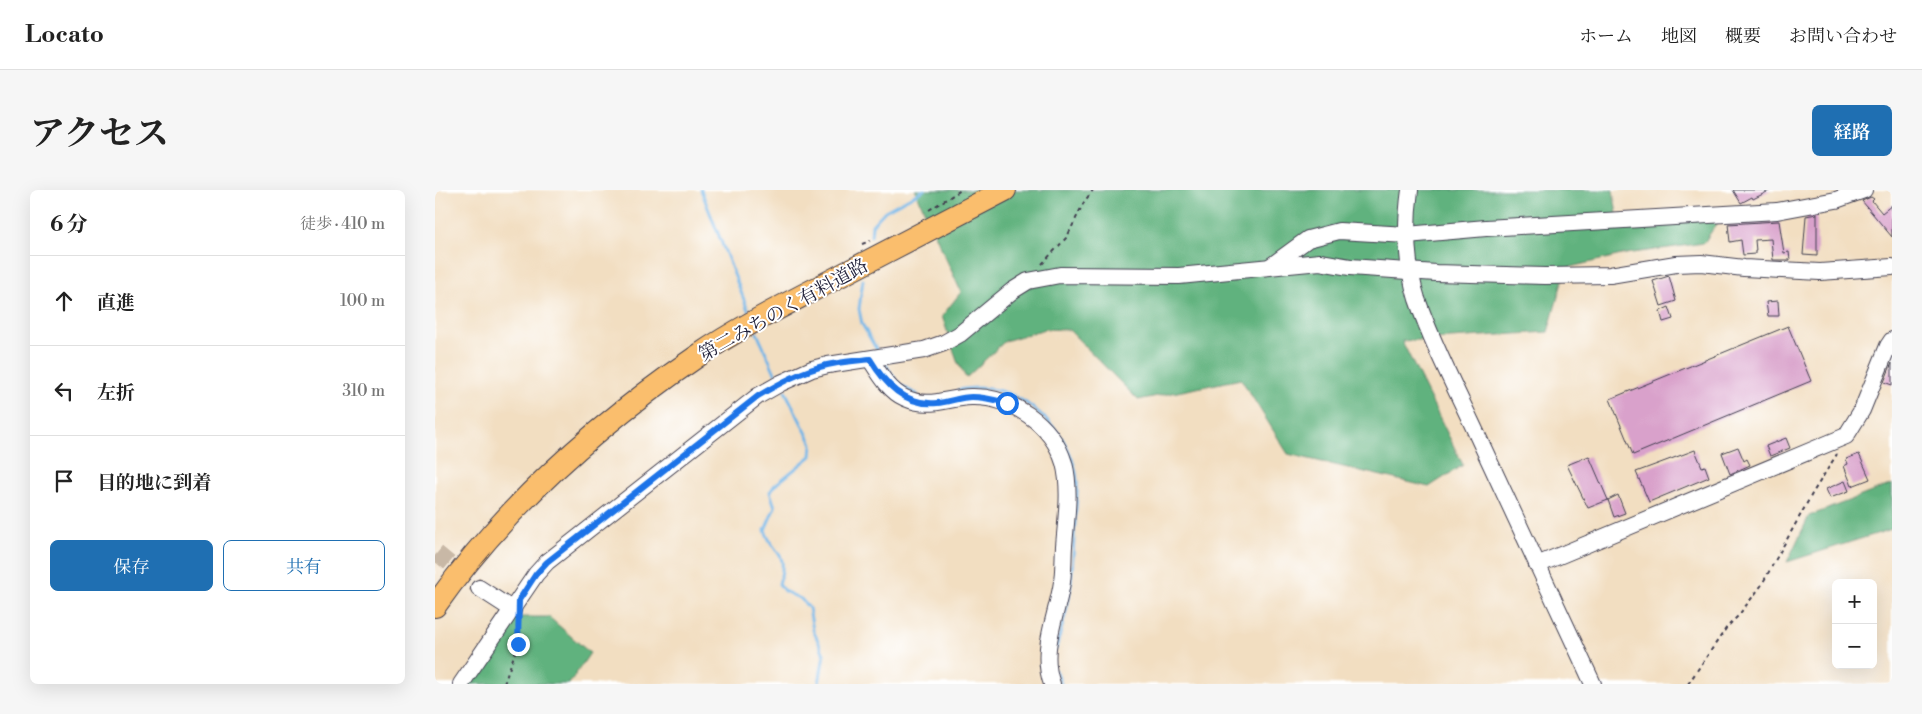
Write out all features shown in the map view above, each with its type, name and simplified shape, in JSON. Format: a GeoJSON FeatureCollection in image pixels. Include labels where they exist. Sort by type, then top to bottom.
{"type":"FeatureCollection","features":[{"type":"Feature","properties":{"kind":"highway","name":"第二みちのく有料道路"},"geometry":{"type":"LineString","coordinates":[[435,606],[495,528],[561,462],[619,412],[700,354],[766,315],[1005,190]]}},
{"type":"Feature","properties":{"kind":"street"},"geometry":{"type":"LineString","coordinates":[[1410,190],[1407,211],[1407,236],[1411,271],[1417,298],[1448,372],[1593,684]]}},
{"type":"Feature","properties":{"kind":"street"},"geometry":{"type":"LineString","coordinates":[[1271,266],[1308,239],[1339,231],[1407,236],[1487,228],[1777,211],[1837,200],[1864,190]]}},
{"type":"Feature","properties":{"kind":"street"},"geometry":{"type":"LineString","coordinates":[[461,684],[536,574],[547,562],[758,396],[812,369],[924,350],[960,334],[1001,299],[1028,281],[1060,275],[1179,276],[1320,262],[1436,273],[1588,276],[1610,275],[1676,264],[1701,263],[1744,268],[1819,272],[1892,268]]}},
{"type":"Feature","properties":{"kind":"street"},"geometry":{"type":"LineString","coordinates":[[1537,565],[1846,436],[1862,410],[1892,340]]}},
{"type":"Feature","properties":{"kind":"street"},"geometry":{"type":"LineString","coordinates":[[877,358],[880,375],[902,397],[928,404],[973,397],[1007,403],[1020,409],[1034,420],[1046,431],[1056,446],[1063,463],[1067,497],[1062,586],[1046,661],[1052,684]]}},
{"type":"Feature","properties":{"kind":"street"},"geometry":{"type":"LineString","coordinates":[[479,588],[516,605]]}},
{"type":"Feature","properties":{"kind":"path"},"geometry":{"type":"LineString","coordinates":[[1028,281],[1067,237],[1084,202],[1093,190]]}},
{"type":"Feature","properties":{"kind":"path"},"geometry":{"type":"LineString","coordinates":[[1688,684],[1727,627],[1761,586],[1812,494],[1839,452]]}},
{"type":"Feature","properties":{"kind":"path"},"geometry":{"type":"LineString","coordinates":[[503,684],[518,644],[516,605]]}},
{"type":"Feature","properties":{"kind":"green space"},"geometry":{"type":"Polygon","coordinates":[[[915,190],[1613,190],[1618,220],[1722,215],[1704,243],[1626,254],[1566,268],[1548,332],[1402,341],[1463,465],[1429,487],[1288,454],[1241,379],[1138,400],[1069,330],[1045,329],[1005,341],[966,378],[957,361],[942,316],[961,292],[915,190]]]}},
{"type":"Feature","properties":{"kind":"green space"},"geometry":{"type":"Polygon","coordinates":[[[1892,484],[1892,529],[1787,562],[1809,516],[1892,484]]]}},
{"type":"Feature","properties":{"kind":"green space"},"geometry":{"type":"Polygon","coordinates":[[[508,617],[549,617],[590,653],[569,684],[462,684],[508,617]]]}},
{"type":"Feature","properties":{"kind":"building"},"geometry":{"type":"Polygon","coordinates":[[[1733,190],[1771,190],[1741,203],[1733,190]]]}},
{"type":"Feature","properties":{"kind":"building"},"geometry":{"type":"Polygon","coordinates":[[[1871,197],[1882,213],[1892,205],[1892,237],[1862,201],[1871,197]]]}},
{"type":"Feature","properties":{"kind":"building"},"geometry":{"type":"Polygon","coordinates":[[[1817,214],[1817,256],[1803,255],[1806,216],[1817,214]]]}},
{"type":"Feature","properties":{"kind":"building"},"geometry":{"type":"Polygon","coordinates":[[[1779,221],[1784,253],[1789,252],[1790,260],[1773,260],[1771,239],[1755,240],[1755,254],[1743,255],[1741,240],[1730,242],[1728,224],[1779,221]]]}},
{"type":"Feature","properties":{"kind":"building"},"geometry":{"type":"Polygon","coordinates":[[[1669,276],[1676,301],[1661,306],[1653,281],[1669,276]]]}},
{"type":"Feature","properties":{"kind":"building"},"geometry":{"type":"Polygon","coordinates":[[[1778,301],[1779,316],[1768,316],[1766,302],[1778,301]]]}},
{"type":"Feature","properties":{"kind":"building"},"geometry":{"type":"Polygon","coordinates":[[[1669,307],[1673,319],[1663,322],[1660,311],[1669,307]]]}},
{"type":"Feature","properties":{"kind":"building"},"geometry":{"type":"Polygon","coordinates":[[[1788,326],[1811,381],[1633,455],[1610,399],[1788,326]]]}},
{"type":"Feature","properties":{"kind":"building"},"geometry":{"type":"Polygon","coordinates":[[[1892,363],[1892,385],[1884,382],[1892,363]]]}},
{"type":"Feature","properties":{"kind":"building"},"geometry":{"type":"Polygon","coordinates":[[[1786,438],[1790,448],[1770,456],[1766,446],[1786,438]]]}},
{"type":"Feature","properties":{"kind":"building"},"geometry":{"type":"Polygon","coordinates":[[[1738,447],[1744,461],[1747,459],[1750,465],[1730,474],[1722,453],[1738,447]]]}},
{"type":"Feature","properties":{"kind":"building"},"geometry":{"type":"Polygon","coordinates":[[[1695,450],[1702,467],[1705,466],[1709,477],[1649,502],[1636,472],[1695,450]]]}},
{"type":"Feature","properties":{"kind":"building"},"geometry":{"type":"Polygon","coordinates":[[[1859,454],[1870,479],[1852,486],[1844,466],[1848,464],[1846,459],[1859,454]]]}},
{"type":"Feature","properties":{"kind":"building"},"geometry":{"type":"Polygon","coordinates":[[[1589,456],[1608,500],[1588,508],[1567,465],[1589,456]]]}},
{"type":"Feature","properties":{"kind":"building"},"geometry":{"type":"Polygon","coordinates":[[[1845,481],[1849,491],[1830,498],[1826,489],[1845,481]]]}},
{"type":"Feature","properties":{"kind":"building"},"geometry":{"type":"Polygon","coordinates":[[[1618,495],[1625,513],[1614,517],[1608,500],[1618,495]]]}},
{"type":"Feature","properties":{"kind":"waterway"},"geometry":{"type":"LineString","coordinates":[[701,190],[748,310]]}},
{"type":"Feature","properties":{"kind":"waterway"},"geometry":{"type":"LineString","coordinates":[[871,236],[872,225],[885,211],[924,190]]}},
{"type":"Feature","properties":{"kind":"waterway"},"geometry":{"type":"LineString","coordinates":[[863,280],[859,309],[862,324],[878,352]]}},
{"type":"Feature","properties":{"kind":"waterway"},"geometry":{"type":"LineString","coordinates":[[757,333],[775,373]]}},
{"type":"Feature","properties":{"kind":"waterway"},"geometry":{"type":"LineString","coordinates":[[884,361],[897,381],[905,388],[917,394]]}},
{"type":"Feature","properties":{"kind":"waterway"},"geometry":{"type":"LineString","coordinates":[[958,390],[978,388],[997,390],[1025,402],[1053,426],[1071,456],[1076,472],[1077,486],[1072,570],[1068,604],[1056,649]]}},
{"type":"Feature","properties":{"kind":"waterway"},"geometry":{"type":"LineString","coordinates":[[785,391],[812,444],[811,456],[774,486],[770,492],[775,507],[765,530],[781,558],[782,572],[779,584],[784,591],[801,599],[809,608],[813,630],[824,654],[819,684]]}},
{"type":"Feature","properties":{"kind":"waterway"},"geometry":{"type":"LineString","coordinates":[[1056,670],[1061,684]]}},
{"type":"Feature","properties":{"kind":"tunnel"},"geometry":{"type":"LineString","coordinates":[[437,553],[479,588]]}},
{"type":"Feature","properties":{"kind":"route"},"geometry":{"type":"LineString","coordinates":[[518,644],[519,600],[536,574],[547,562],[758,396],[781,383],[812,369],[870,359],[891,388],[902,397],[914,401],[928,404],[973,397],[1007,403]]}}]}
